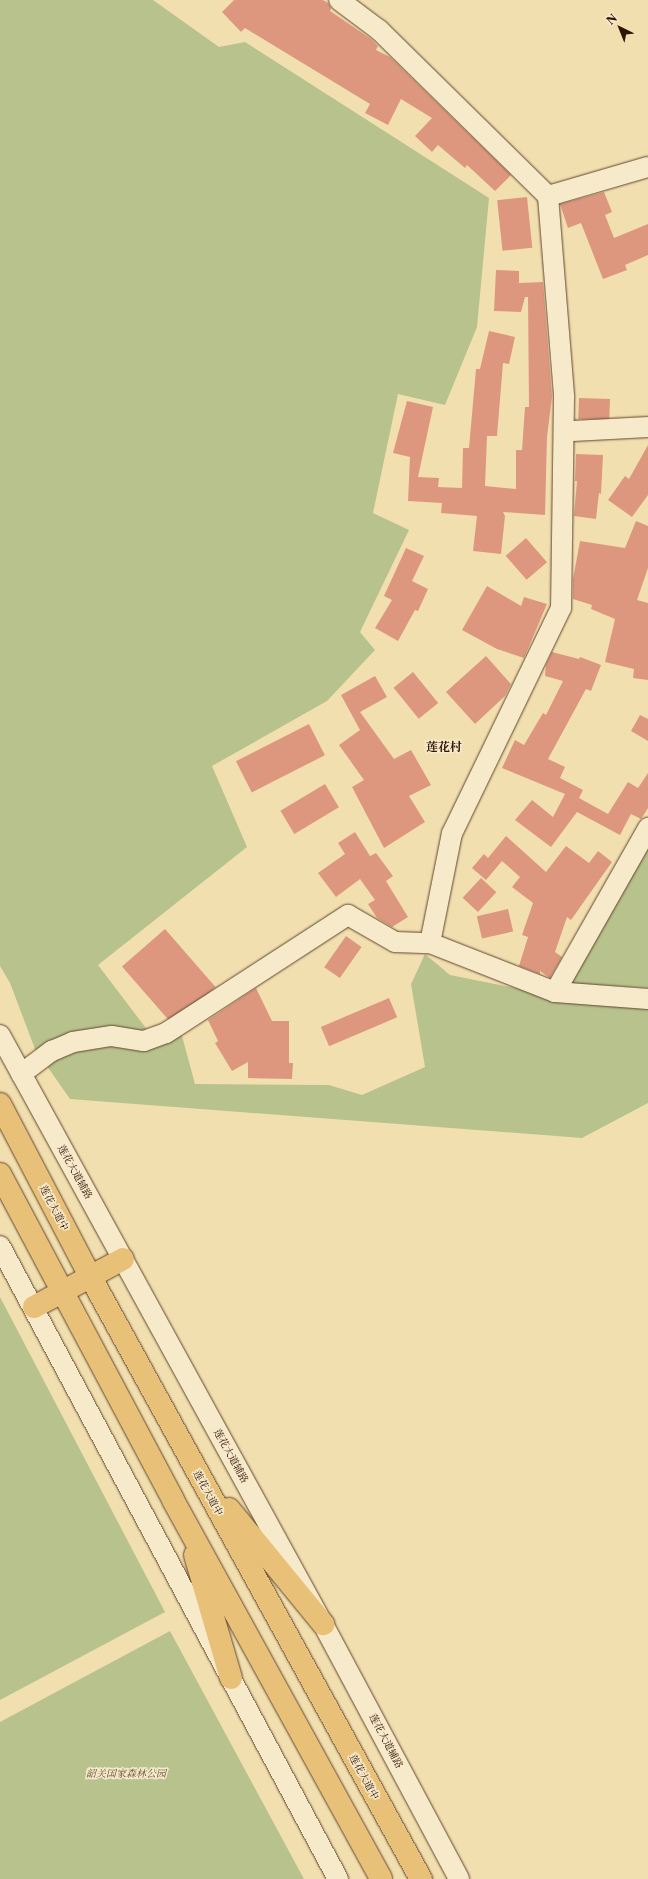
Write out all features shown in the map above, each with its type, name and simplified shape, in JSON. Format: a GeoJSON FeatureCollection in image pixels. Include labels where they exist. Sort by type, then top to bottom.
{"type":"FeatureCollection","features":[{"type":"Feature","properties":{"kind":"main road","name":"莲花大道中"},"geometry":{"type":"LineString","coordinates":[[0,1104],[90,1276],[421,1879]]}},
{"type":"Feature","properties":{"kind":"main road"},"geometry":{"type":"LineString","coordinates":[[0,1174],[177,1507],[381,1879]]}},
{"type":"Feature","properties":{"kind":"main road"},"geometry":{"type":"LineString","coordinates":[[34,1307],[123,1259]]}},
{"type":"Feature","properties":{"kind":"main road"},"geometry":{"type":"LineString","coordinates":[[177,1507],[199,1475],[323,1624]]}},
{"type":"Feature","properties":{"kind":"main road"},"geometry":{"type":"LineString","coordinates":[[177,1507],[231,1678]]}},
{"type":"Feature","properties":{"kind":"street"},"geometry":{"type":"LineString","coordinates":[[339,0],[379,30],[548,196],[564,397],[561,608],[452,833],[430,943]]}},
{"type":"Feature","properties":{"kind":"street"},"geometry":{"type":"LineString","coordinates":[[548,196],[648,167]]}},
{"type":"Feature","properties":{"kind":"street"},"geometry":{"type":"LineString","coordinates":[[573,432],[648,427]]}},
{"type":"Feature","properties":{"kind":"street"},"geometry":{"type":"LineString","coordinates":[[555,992],[648,828]]}},
{"type":"Feature","properties":{"kind":"street"},"geometry":{"type":"LineString","coordinates":[[21,1074],[52,1051],[73,1042],[112,1036],[144,1041],[166,1034],[348,915],[395,942],[430,943],[555,992],[648,999]]}},
{"type":"Feature","properties":{"kind":"street","name":"莲花大道辅路"},"geometry":{"type":"LineString","coordinates":[[0,1035],[323,1624],[459,1879]]}},
{"type":"Feature","properties":{"kind":"street"},"geometry":{"type":"LineString","coordinates":[[0,1246],[34,1307],[338,1879]]}},
{"type":"Feature","properties":{"kind":"green space"},"geometry":{"type":"Polygon","coordinates":[[[0,0],[153,0],[219,47],[245,42],[489,198],[477,327],[445,405],[398,394],[373,513],[409,530],[360,632],[375,650],[327,701],[212,766],[247,847],[98,965],[158,1044],[182,1036],[195,1084],[329,1085],[362,1095],[425,1067],[411,984],[425,954],[450,975],[551,995],[648,1004],[648,1103],[582,1138],[70,1099],[35,1049],[10,983],[0,966],[0,0]]]}},
{"type":"Feature","properties":{"kind":"green space"},"geometry":{"type":"Polygon","coordinates":[[[648,843],[648,988],[565,983],[648,843]]]}},
{"type":"Feature","properties":{"kind":"green space"},"geometry":{"type":"Polygon","coordinates":[[[0,1297],[165,1612],[0,1700],[0,1297]]]}},
{"type":"Feature","properties":{"kind":"green space","name":"韶关国家森林公园"},"geometry":{"type":"Polygon","coordinates":[[[170,1631],[304,1879],[0,1879],[0,1722],[170,1631]]]}},
{"type":"Feature","properties":{"kind":"building"},"geometry":{"type":"Polygon","coordinates":[[[234,0],[323,0],[328,3],[331,8],[330,11],[371,39],[378,46],[376,50],[390,57],[511,175],[495,191],[467,165],[465,168],[438,145],[432,152],[415,136],[432,118],[401,99],[388,125],[365,113],[370,104],[245,28],[241,32],[222,12],[234,0]]]}},
{"type":"Feature","properties":{"kind":"building"},"geometry":{"type":"Polygon","coordinates":[[[604,192],[612,212],[605,215],[614,238],[648,224],[648,255],[625,265],[627,270],[603,279],[581,223],[568,228],[560,204],[604,192]]]}},
{"type":"Feature","properties":{"kind":"building"},"geometry":{"type":"Polygon","coordinates":[[[527,197],[532,248],[502,251],[497,200],[527,197]]]}},
{"type":"Feature","properties":{"kind":"building"},"geometry":{"type":"Polygon","coordinates":[[[496,270],[519,271],[519,283],[543,282],[552,397],[547,437],[545,515],[503,512],[505,516],[501,554],[473,551],[477,516],[441,513],[442,503],[408,501],[410,457],[393,453],[407,401],[433,407],[418,477],[439,478],[438,487],[462,488],[463,448],[469,448],[476,369],[480,369],[489,331],[515,337],[509,364],[503,363],[497,436],[487,436],[485,486],[516,489],[516,450],[522,450],[525,407],[529,407],[528,297],[525,297],[521,312],[494,311],[496,270]]]}},
{"type":"Feature","properties":{"kind":"building"},"geometry":{"type":"Polygon","coordinates":[[[579,398],[610,399],[609,420],[578,419],[579,398]]]}},
{"type":"Feature","properties":{"kind":"building"},"geometry":{"type":"Polygon","coordinates":[[[648,445],[648,495],[632,517],[608,500],[625,476],[629,479],[648,445]]]}},
{"type":"Feature","properties":{"kind":"building"},"geometry":{"type":"Polygon","coordinates":[[[576,454],[603,455],[601,494],[599,493],[596,519],[574,516],[577,481],[575,481],[576,454]]]}},
{"type":"Feature","properties":{"kind":"building"},"geometry":{"type":"Polygon","coordinates":[[[636,521],[648,526],[648,568],[637,600],[648,603],[648,680],[633,678],[634,669],[605,662],[615,619],[591,609],[592,605],[573,599],[573,579],[580,541],[625,548],[636,521]]]}},
{"type":"Feature","properties":{"kind":"building"},"geometry":{"type":"Polygon","coordinates":[[[526,538],[547,562],[527,580],[506,556],[526,538]]]}},
{"type":"Feature","properties":{"kind":"building"},"geometry":{"type":"Polygon","coordinates":[[[406,548],[424,556],[412,581],[428,589],[418,611],[415,610],[398,641],[375,628],[392,600],[384,596],[406,548]]]}},
{"type":"Feature","properties":{"kind":"building"},"geometry":{"type":"Polygon","coordinates":[[[487,586],[521,606],[524,597],[547,604],[524,658],[497,649],[462,630],[487,586]]]}},
{"type":"Feature","properties":{"kind":"building"},"geometry":{"type":"Polygon","coordinates":[[[552,652],[579,659],[580,657],[601,665],[591,691],[586,689],[548,759],[565,767],[560,778],[583,790],[579,798],[608,814],[628,782],[638,788],[648,773],[648,808],[641,819],[631,814],[620,835],[577,812],[551,847],[515,820],[532,800],[553,817],[565,794],[502,768],[515,740],[524,745],[543,713],[546,715],[563,681],[545,676],[546,665],[552,652]]]}},
{"type":"Feature","properties":{"kind":"building"},"geometry":{"type":"Polygon","coordinates":[[[486,656],[511,684],[505,696],[475,724],[446,692],[486,656]]]}},
{"type":"Feature","properties":{"kind":"building"},"geometry":{"type":"Polygon","coordinates":[[[413,672],[438,703],[419,719],[394,688],[413,672]]]}},
{"type":"Feature","properties":{"kind":"building"},"geometry":{"type":"Polygon","coordinates":[[[375,676],[387,697],[360,712],[394,759],[411,750],[431,785],[409,796],[425,822],[384,848],[352,787],[364,780],[339,745],[360,730],[341,695],[375,676]]]}},
{"type":"Feature","properties":{"kind":"building"},"geometry":{"type":"Polygon","coordinates":[[[640,715],[648,719],[648,741],[631,731],[640,715]]]}},
{"type":"Feature","properties":{"kind":"building"},"geometry":{"type":"Polygon","coordinates":[[[309,724],[325,755],[252,792],[236,761],[309,724]]]}},
{"type":"Feature","properties":{"kind":"building"},"geometry":{"type":"Polygon","coordinates":[[[325,784],[339,807],[294,834],[280,811],[325,784]]]}},
{"type":"Feature","properties":{"kind":"building"},"geometry":{"type":"Polygon","coordinates":[[[355,832],[370,856],[376,853],[393,876],[386,881],[408,917],[392,927],[377,918],[368,904],[375,900],[360,879],[336,897],[318,873],[345,854],[338,843],[355,832]]]}},
{"type":"Feature","properties":{"kind":"building"},"geometry":{"type":"Polygon","coordinates":[[[506,836],[546,872],[566,846],[589,863],[598,851],[612,862],[571,920],[567,917],[555,952],[562,957],[550,978],[540,971],[540,974],[519,966],[528,937],[522,935],[533,903],[512,887],[520,877],[502,861],[486,880],[472,868],[484,854],[488,858],[506,836]]]}},
{"type":"Feature","properties":{"kind":"building"},"geometry":{"type":"Polygon","coordinates":[[[481,878],[496,892],[478,912],[463,898],[481,878]]]}},
{"type":"Feature","properties":{"kind":"building"},"geometry":{"type":"Polygon","coordinates":[[[508,909],[513,931],[482,939],[477,916],[508,909]]]}},
{"type":"Feature","properties":{"kind":"building"},"geometry":{"type":"Polygon","coordinates":[[[165,929],[216,987],[172,1025],[122,966],[165,929]]]}},
{"type":"Feature","properties":{"kind":"building"},"geometry":{"type":"Polygon","coordinates":[[[346,936],[362,947],[340,978],[324,967],[346,936]]]}},
{"type":"Feature","properties":{"kind":"building"},"geometry":{"type":"Polygon","coordinates":[[[256,988],[272,1021],[289,1021],[289,1063],[293,1063],[292,1079],[248,1078],[248,1062],[232,1071],[215,1043],[218,1041],[208,1020],[256,988]]]}},
{"type":"Feature","properties":{"kind":"building"},"geometry":{"type":"Polygon","coordinates":[[[389,998],[397,1017],[329,1046],[321,1027],[389,998]]]}},
{"type":"Feature","properties":{"kind":"district","name":"莲花村"},"geometry":{"type":"Point","coordinates":[444,747]}}]}
